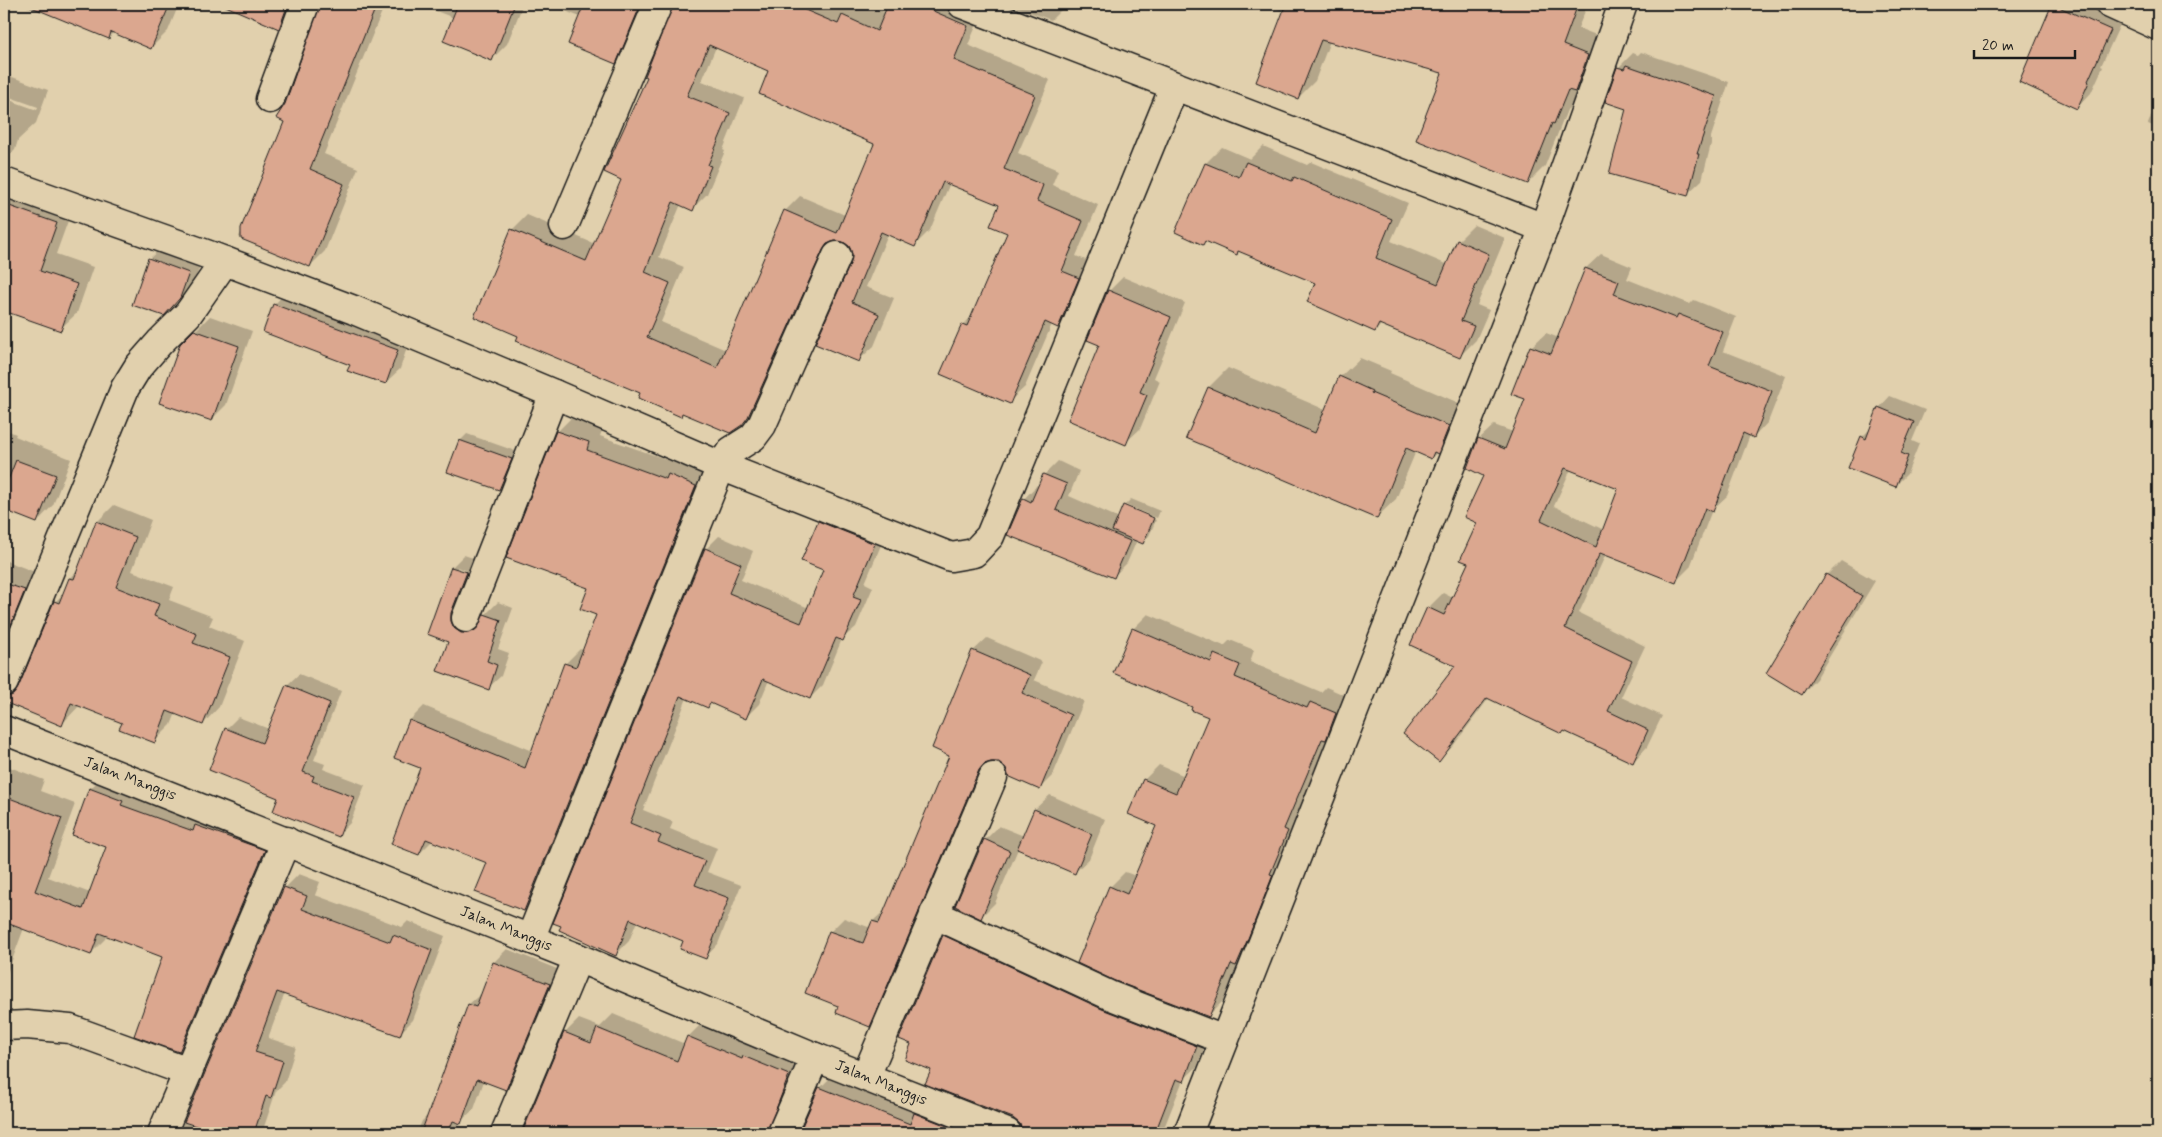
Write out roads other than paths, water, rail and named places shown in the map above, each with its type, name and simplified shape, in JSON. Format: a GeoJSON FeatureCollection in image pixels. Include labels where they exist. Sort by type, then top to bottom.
{"type":"FeatureCollection","features":[{"type":"Feature","properties":{"kind":"street"},"geometry":{"type":"LineString","coordinates":[[270,99],[305,4]]}},
{"type":"Feature","properties":{"kind":"street"},"geometry":{"type":"LineString","coordinates":[[564,226],[658,4]]}},
{"type":"Feature","properties":{"kind":"street"},"geometry":{"type":"LineString","coordinates":[[962,4],[1544,228]]}},
{"type":"Feature","properties":{"kind":"street"},"geometry":{"type":"LineString","coordinates":[[1188,1133],[1544,228],[1623,4]]}},
{"type":"Feature","properties":{"kind":"street"},"geometry":{"type":"LineString","coordinates":[[2110,4],[2158,26]]}},
{"type":"Feature","properties":{"kind":"street"},"geometry":{"type":"LineString","coordinates":[[4,182],[225,261],[354,310],[721,466],[951,557],[974,553],[990,536],[1174,87]]}},
{"type":"Feature","properties":{"kind":"street"},"geometry":{"type":"LineString","coordinates":[[530,939],[721,466],[731,451],[753,437],[762,425],[837,256]]}},
{"type":"Feature","properties":{"kind":"street"},"geometry":{"type":"LineString","coordinates":[[4,682],[125,388],[138,367],[188,314],[225,261]]}},
{"type":"Feature","properties":{"kind":"street"},"geometry":{"type":"LineString","coordinates":[[466,618],[554,394]]}},
{"type":"Feature","properties":{"kind":"street","name":"Jalan Manggis"},"geometry":{"type":"LineString","coordinates":[[4,730],[578,958],[815,1057],[1007,1133]]}},
{"type":"Feature","properties":{"kind":"street"},"geometry":{"type":"LineString","coordinates":[[866,1076],[993,777]]}},
{"type":"Feature","properties":{"kind":"street"},"geometry":{"type":"LineString","coordinates":[[162,1133],[286,841]]}},
{"type":"Feature","properties":{"kind":"street"},"geometry":{"type":"LineString","coordinates":[[934,914],[1109,994],[1224,1040]]}},
{"type":"Feature","properties":{"kind":"street"},"geometry":{"type":"LineString","coordinates":[[505,1133],[578,958]]}},
{"type":"Feature","properties":{"kind":"street"},"geometry":{"type":"LineString","coordinates":[[4,1026],[27,1025],[70,1028],[188,1072]]}},
{"type":"Feature","properties":{"kind":"street"},"geometry":{"type":"LineString","coordinates":[[782,1133],[815,1057]]}}]}
